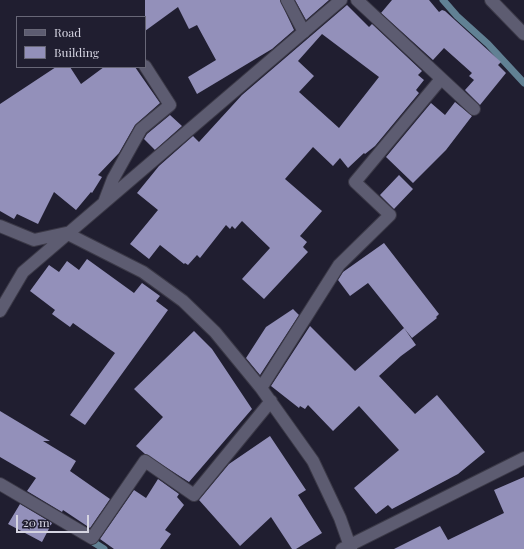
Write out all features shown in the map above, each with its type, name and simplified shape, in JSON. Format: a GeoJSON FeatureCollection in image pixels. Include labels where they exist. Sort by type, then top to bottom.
{"type":"FeatureCollection","features":[{"type":"Feature","properties":{"kind":"street"},"geometry":{"type":"LineString","coordinates":[[288,0],[304,32]]}},
{"type":"Feature","properties":{"kind":"street"},"geometry":{"type":"LineString","coordinates":[[0,311],[23,272],[66,233],[341,0]]}},
{"type":"Feature","properties":{"kind":"street"},"geometry":{"type":"LineString","coordinates":[[357,0],[474,109]]}},
{"type":"Feature","properties":{"kind":"street"},"geometry":{"type":"LineString","coordinates":[[491,0],[524,34]]}},
{"type":"Feature","properties":{"kind":"street"},"geometry":{"type":"LineString","coordinates":[[104,201],[112,179],[142,129],[170,105],[146,68]]}},
{"type":"Feature","properties":{"kind":"street"},"geometry":{"type":"LineString","coordinates":[[261,388],[339,265],[390,215],[355,182],[441,79]]}},
{"type":"Feature","properties":{"kind":"street"},"geometry":{"type":"LineString","coordinates":[[0,226],[34,240],[66,233],[142,272],[183,301],[215,332],[261,388],[313,461],[340,518],[347,548],[524,458]]}},
{"type":"Feature","properties":{"kind":"street"},"geometry":{"type":"LineString","coordinates":[[0,484],[92,538],[145,461],[194,495],[271,401]]}},
{"type":"Feature","properties":{"kind":"building"},"geometry":{"type":"Polygon","coordinates":[[[145,0],[280,0],[294,30],[272,49],[197,94],[188,77],[216,60],[197,25],[189,29],[178,7],[146,30],[145,0]]]}},
{"type":"Feature","properties":{"kind":"building"},"geometry":{"type":"Polygon","coordinates":[[[295,0],[329,0],[306,20],[295,0]]]}},
{"type":"Feature","properties":{"kind":"building"},"geometry":{"type":"Polygon","coordinates":[[[392,0],[429,0],[439,12],[442,10],[445,11],[501,62],[498,65],[506,73],[480,105],[465,90],[474,80],[469,76],[472,73],[444,48],[433,60],[381,13],[392,0]]]}},
{"type":"Feature","properties":{"kind":"building"},"geometry":{"type":"Polygon","coordinates":[[[347,5],[369,27],[372,24],[422,71],[418,75],[424,80],[416,90],[419,93],[375,146],[365,154],[364,153],[348,168],[340,158],[333,166],[313,147],[285,179],[322,211],[300,236],[307,242],[303,247],[308,252],[264,299],[242,279],[270,248],[242,221],[235,229],[232,226],[230,229],[226,225],[200,258],[197,255],[188,265],[185,263],[184,264],[160,245],[149,259],[130,244],[158,210],[137,193],[159,166],[193,136],[199,142],[242,95],[347,5]],[[322,34],[298,61],[314,76],[299,92],[339,128],[379,77],[322,34]]]}},
{"type":"Feature","properties":{"kind":"building"},"geometry":{"type":"Polygon","coordinates":[[[54,68],[71,68],[81,84],[103,68],[136,68],[160,103],[135,125],[119,153],[98,175],[102,177],[92,193],[91,192],[76,210],[54,192],[38,224],[17,214],[14,219],[0,211],[0,104],[54,68]]]}},
{"type":"Feature","properties":{"kind":"building"},"geometry":{"type":"Polygon","coordinates":[[[455,102],[472,116],[446,150],[413,183],[386,157],[431,103],[445,115],[455,102]]]}},
{"type":"Feature","properties":{"kind":"building"},"geometry":{"type":"Polygon","coordinates":[[[170,115],[182,126],[155,150],[144,139],[147,134],[170,115]]]}},
{"type":"Feature","properties":{"kind":"building"},"geometry":{"type":"Polygon","coordinates":[[[399,175],[413,189],[394,209],[380,195],[399,175]]]}},
{"type":"Feature","properties":{"kind":"building"},"geometry":{"type":"Polygon","coordinates":[[[384,243],[439,314],[436,317],[437,318],[412,338],[368,283],[350,296],[338,280],[343,272],[384,243]]]}},
{"type":"Feature","properties":{"kind":"building"},"geometry":{"type":"Polygon","coordinates":[[[87,259],[134,293],[142,283],[160,296],[156,301],[168,310],[85,425],[70,415],[115,353],[73,323],[70,327],[52,314],[55,310],[30,291],[49,265],[59,272],[67,261],[79,270],[87,259]]]}},
{"type":"Feature","properties":{"kind":"building"},"geometry":{"type":"Polygon","coordinates":[[[293,309],[299,315],[260,375],[246,358],[266,327],[293,309]]]}},
{"type":"Feature","properties":{"kind":"building"},"geometry":{"type":"Polygon","coordinates":[[[310,326],[355,371],[404,328],[416,345],[401,356],[379,376],[415,414],[437,395],[485,452],[458,474],[392,509],[388,505],[376,514],[354,488],[399,450],[359,406],[333,431],[308,405],[305,409],[300,406],[299,408],[271,386],[310,326]]]}},
{"type":"Feature","properties":{"kind":"building"},"geometry":{"type":"Polygon","coordinates":[[[194,331],[212,349],[252,409],[189,482],[145,454],[136,446],[163,417],[134,389],[194,331]]]}},
{"type":"Feature","properties":{"kind":"building"},"geometry":{"type":"Polygon","coordinates":[[[0,411],[50,441],[43,441],[76,461],[70,471],[110,499],[90,528],[63,510],[62,512],[27,491],[36,478],[0,457],[0,411]]]}},
{"type":"Feature","properties":{"kind":"building"},"geometry":{"type":"Polygon","coordinates":[[[270,436],[306,490],[298,495],[322,533],[296,549],[292,549],[271,517],[240,546],[199,500],[229,464],[270,436]]]}},
{"type":"Feature","properties":{"kind":"building"},"geometry":{"type":"Polygon","coordinates":[[[524,477],[524,549],[394,549],[440,526],[448,540],[504,513],[494,490],[524,477]]]}},
{"type":"Feature","properties":{"kind":"building"},"geometry":{"type":"Polygon","coordinates":[[[158,479],[179,494],[177,497],[184,505],[165,530],[171,534],[160,549],[114,549],[100,539],[134,490],[146,498],[158,479]]]}},
{"type":"Feature","properties":{"kind":"building"},"geometry":{"type":"Polygon","coordinates":[[[20,504],[52,523],[42,542],[8,524],[20,504]]]}},
{"type":"Feature","properties":{"kind":"waterway"},"geometry":{"type":"LineString","coordinates":[[443,0],[457,16],[488,44],[524,83]]}},
{"type":"Feature","properties":{"kind":"waterway"},"geometry":{"type":"LineString","coordinates":[[93,542],[104,549]]}}]}
